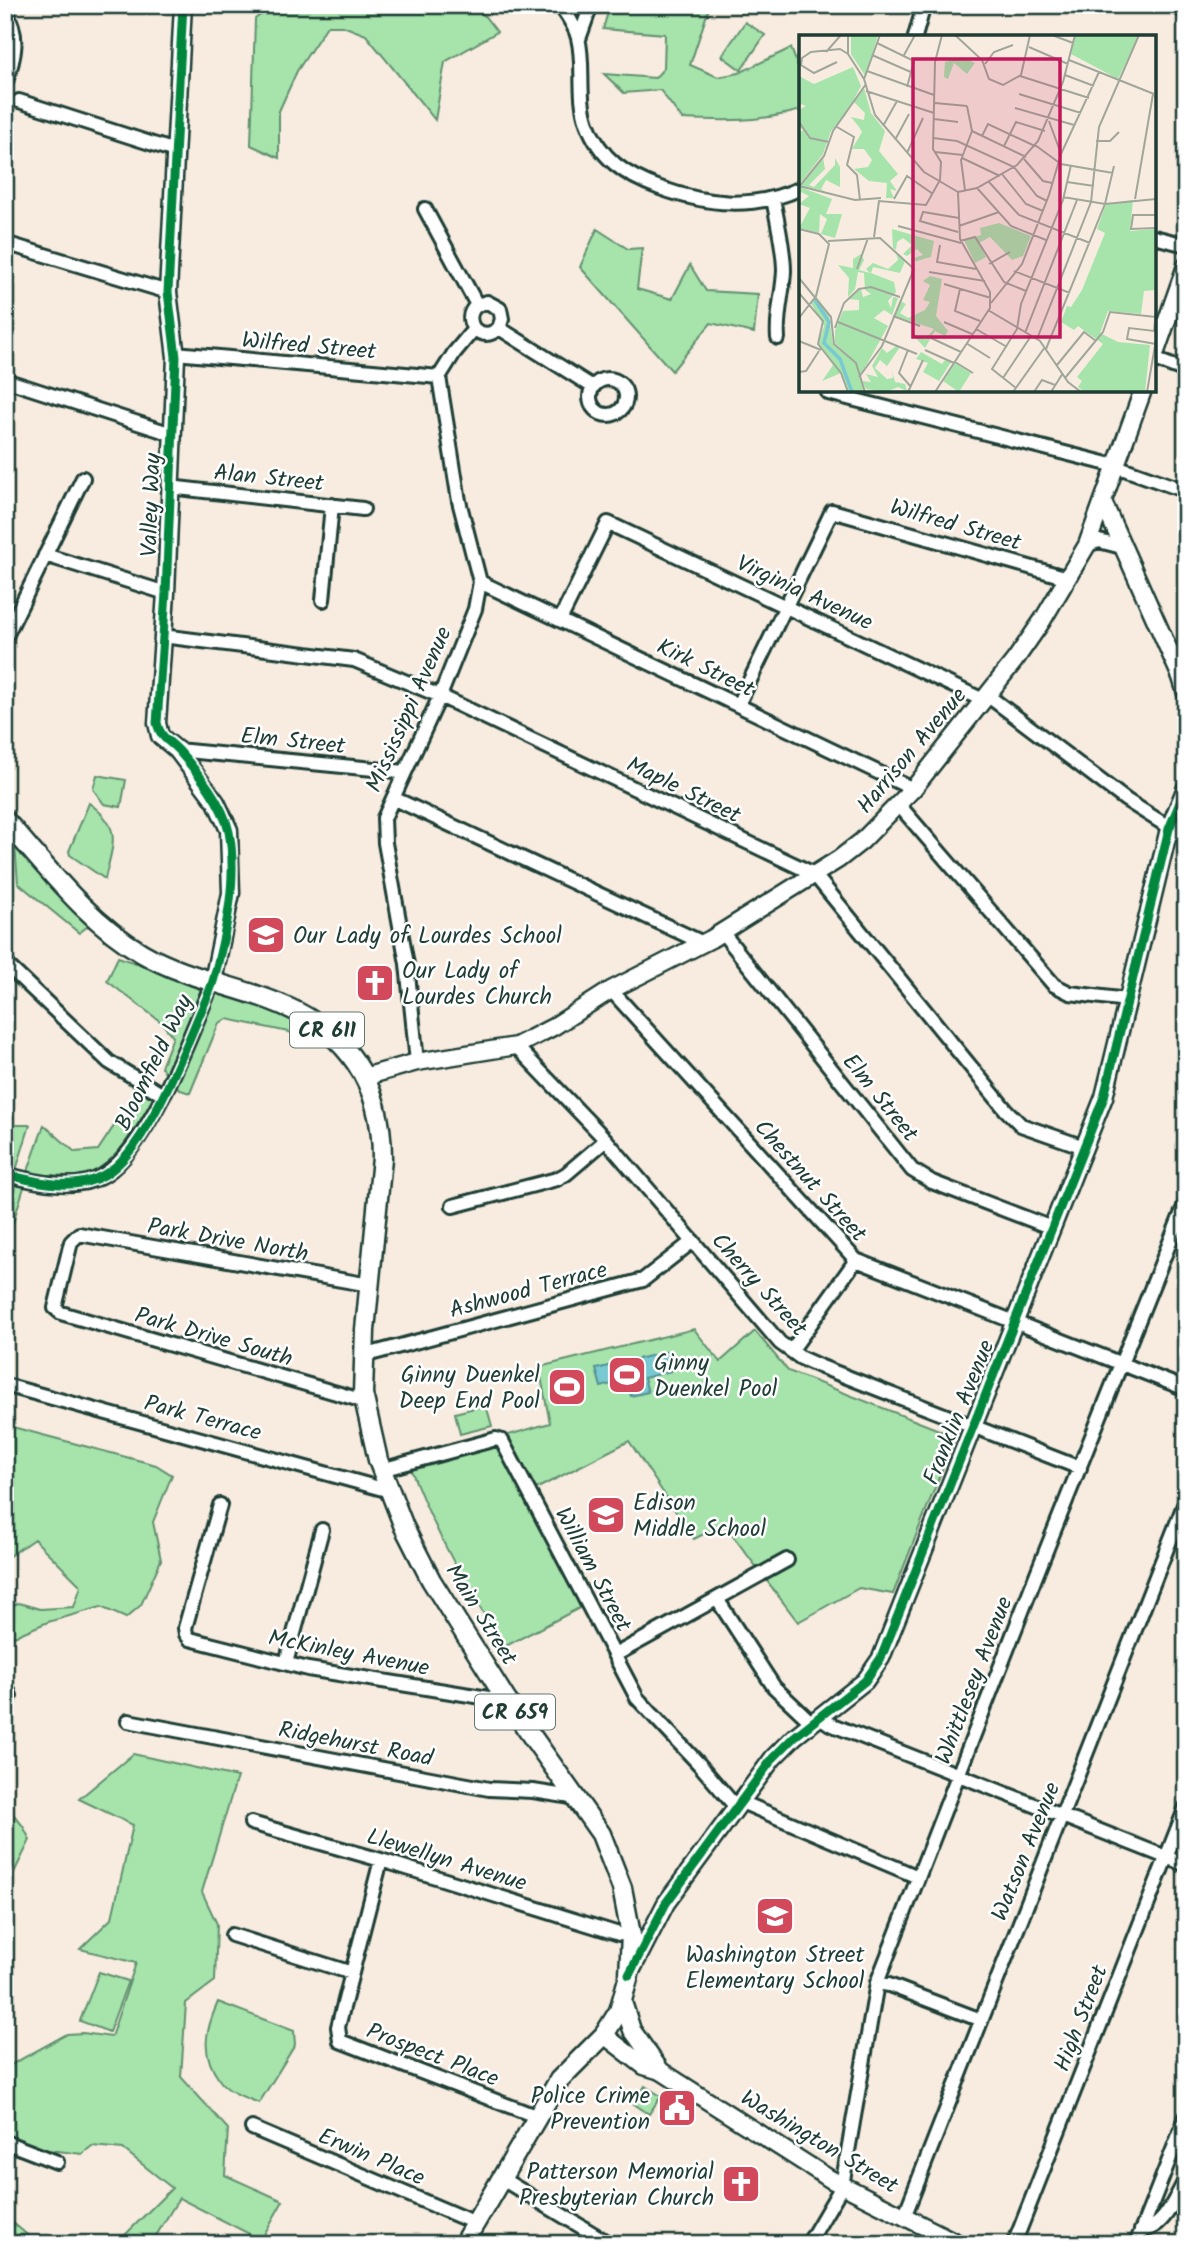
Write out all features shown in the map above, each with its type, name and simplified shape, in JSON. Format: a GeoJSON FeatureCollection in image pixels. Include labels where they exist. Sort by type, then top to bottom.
{"type":"FeatureCollection","features":[{"type":"Feature","properties":{"kind":"main road","name":"CR 611"},"geometry":{"type":"LineString","coordinates":[[5,820],[69,892],[110,930],[141,953],[300,1011],[332,1034],[364,1077]]}},
{"type":"Feature","properties":{"kind":"main road","name":"Main Street"},"geometry":{"type":"LineString","coordinates":[[364,1077],[376,1107],[382,1145],[363,1356],[364,1401],[381,1470],[404,1527],[431,1580],[507,1701],[601,1834],[622,1888],[630,1929],[629,1975],[623,2002],[604,2035],[559,2080],[463,2244]]}},
{"type":"Feature","properties":{"kind":"street","name":"Valley Way"},"geometry":{"type":"LineString","coordinates":[[183,5],[168,292],[175,353],[158,723],[160,736],[177,750],[216,802],[229,830],[231,893],[213,981]]}},
{"type":"Feature","properties":{"kind":"street"},"geometry":{"type":"LineString","coordinates":[[560,5],[579,39],[585,116],[597,145],[618,168],[645,184],[692,200],[727,204],[773,198],[799,189]]}},
{"type":"Feature","properties":{"kind":"street"},"geometry":{"type":"LineString","coordinates":[[579,39],[591,5]]}},
{"type":"Feature","properties":{"kind":"street"},"geometry":{"type":"LineString","coordinates":[[916,35],[924,5]]}},
{"type":"Feature","properties":{"kind":"street"},"geometry":{"type":"LineString","coordinates":[[1172,5],[1186,11]]}},
{"type":"Feature","properties":{"kind":"street"},"geometry":{"type":"LineString","coordinates":[[5,10],[12,23],[16,49],[5,84]]}},
{"type":"Feature","properties":{"kind":"street"},"geometry":{"type":"LineString","coordinates":[[19,102],[175,151]]}},
{"type":"Feature","properties":{"kind":"street"},"geometry":{"type":"LineString","coordinates":[[773,198],[784,268],[782,297],[776,322],[778,338]]}},
{"type":"Feature","properties":{"kind":"street"},"geometry":{"type":"LineString","coordinates":[[425,209],[477,304]]}},
{"type":"Feature","properties":{"kind":"street"},"geometry":{"type":"LineString","coordinates":[[1156,238],[1186,245]]}},
{"type":"Feature","properties":{"kind":"street"},"geometry":{"type":"LineString","coordinates":[[5,243],[168,292]]}},
{"type":"Feature","properties":{"kind":"street"},"geometry":{"type":"LineString","coordinates":[[1156,352],[1186,266]]}},
{"type":"Feature","properties":{"kind":"street"},"geometry":{"type":"LineString","coordinates":[[492,303],[500,309],[502,318],[495,332],[484,334],[474,329],[471,314],[477,304],[492,303]]}},
{"type":"Feature","properties":{"kind":"street"},"geometry":{"type":"LineString","coordinates":[[499,328],[593,387]]}},
{"type":"Feature","properties":{"kind":"street"},"geometry":{"type":"LineString","coordinates":[[439,377],[474,329]]}},
{"type":"Feature","properties":{"kind":"street","name":"Wilfred Street"},"geometry":{"type":"LineString","coordinates":[[175,353],[439,377]]}},
{"type":"Feature","properties":{"kind":"street"},"geometry":{"type":"LineString","coordinates":[[1156,359],[1186,371]]}},
{"type":"Feature","properties":{"kind":"street","name":"Mississippi Avenue"},"geometry":{"type":"LineString","coordinates":[[417,1062],[407,964],[384,835],[385,812],[440,696],[475,609],[480,582],[459,501],[439,377]]}},
{"type":"Feature","properties":{"kind":"street"},"geometry":{"type":"LineString","coordinates":[[5,380],[172,433]]}},
{"type":"Feature","properties":{"kind":"street","name":"Harrison Avenue"},"geometry":{"type":"LineString","coordinates":[[417,1062],[516,1046],[553,1027],[611,990],[722,932],[862,841],[913,789],[1042,621],[1087,545],[1142,392]]}},
{"type":"Feature","properties":{"kind":"street"},"geometry":{"type":"LineString","coordinates":[[828,393],[1116,466],[1186,491]]}},
{"type":"Feature","properties":{"kind":"street"},"geometry":{"type":"LineString","coordinates":[[5,638],[83,478]]}},
{"type":"Feature","properties":{"kind":"street","name":"Alan Street"},"geometry":{"type":"LineString","coordinates":[[169,487],[363,509]]}},
{"type":"Feature","properties":{"kind":"street"},"geometry":{"type":"LineString","coordinates":[[1103,502],[1181,677],[1186,694]]}},
{"type":"Feature","properties":{"kind":"street"},"geometry":{"type":"LineString","coordinates":[[323,600],[332,505]]}},
{"type":"Feature","properties":{"kind":"street","name":"Wilfred Street"},"geometry":{"type":"LineString","coordinates":[[786,606],[832,511],[1068,578]]}},
{"type":"Feature","properties":{"kind":"street","name":"Virginia Avenue"},"geometry":{"type":"LineString","coordinates":[[560,620],[608,523],[985,697],[1126,800],[1186,838]]}},
{"type":"Feature","properties":{"kind":"street"},"geometry":{"type":"LineString","coordinates":[[1087,545],[1098,541],[1122,547]]}},
{"type":"Feature","properties":{"kind":"street"},"geometry":{"type":"LineString","coordinates":[[45,555],[166,593]]}},
{"type":"Feature","properties":{"kind":"street","name":"Kirk Street"},"geometry":{"type":"LineString","coordinates":[[480,582],[913,789]]}},
{"type":"Feature","properties":{"kind":"street"},"geometry":{"type":"LineString","coordinates":[[738,705],[786,606]]}},
{"type":"Feature","properties":{"kind":"street","name":"Maple Street"},"geometry":{"type":"LineString","coordinates":[[162,636],[354,660],[440,696],[814,874],[1014,1118],[1021,1125],[1084,1147]]}},
{"type":"Feature","properties":{"kind":"street","name":"Elm Street"},"geometry":{"type":"LineString","coordinates":[[177,750],[405,772]]}},
{"type":"Feature","properties":{"kind":"street","name":"Franklin Avenue"},"geometry":{"type":"LineString","coordinates":[[629,1975],[659,1915],[737,1804],[773,1758],[865,1681],[881,1658],[1104,1097],[1169,829],[1186,788]]}},
{"type":"Feature","properties":{"kind":"street"},"geometry":{"type":"LineString","coordinates":[[393,798],[703,943]]}},
{"type":"Feature","properties":{"kind":"street"},"geometry":{"type":"LineString","coordinates":[[898,804],[1054,985],[1070,993],[1127,1000]]}},
{"type":"Feature","properties":{"kind":"street","name":"Elm Street"},"geometry":{"type":"LineString","coordinates":[[722,932],[912,1170],[932,1181],[1052,1228]]}},
{"type":"Feature","properties":{"kind":"street"},"geometry":{"type":"LineString","coordinates":[[5,963],[109,1062],[163,1095]]}},
{"type":"Feature","properties":{"kind":"street","name":"Bloomfield Way"},"geometry":{"type":"LineString","coordinates":[[5,1174],[56,1184],[80,1182],[103,1176],[120,1162],[137,1141],[163,1095],[213,981]]}},
{"type":"Feature","properties":{"kind":"street","name":"Chestnut Street"},"geometry":{"type":"LineString","coordinates":[[611,990],[856,1260],[1186,1389]]}},
{"type":"Feature","properties":{"kind":"street","name":"Cherry Street"},"geometry":{"type":"LineString","coordinates":[[516,1046],[606,1140],[780,1343],[819,1366],[1080,1468]]}},
{"type":"Feature","properties":{"kind":"street"},"geometry":{"type":"LineString","coordinates":[[364,1077],[417,1062]]}},
{"type":"Feature","properties":{"kind":"street"},"geometry":{"type":"LineString","coordinates":[[453,1206],[557,1179],[606,1140]]}},
{"type":"Feature","properties":{"kind":"street","name":"Whittlesey Avenue"},"geometry":{"type":"LineString","coordinates":[[842,2186],[877,1983],[1186,1202]]}},
{"type":"Feature","properties":{"kind":"street","name":"Park Drive North"},"geometry":{"type":"LineString","coordinates":[[55,1308],[71,1242],[79,1234],[370,1285]]}},
{"type":"Feature","properties":{"kind":"street","name":"Ashwood Terrace"},"geometry":{"type":"LineString","coordinates":[[363,1356],[643,1280],[693,1241]]}},
{"type":"Feature","properties":{"kind":"street"},"geometry":{"type":"LineString","coordinates":[[791,1351],[856,1260]]}},
{"type":"Feature","properties":{"kind":"street","name":"Park Drive South"},"geometry":{"type":"LineString","coordinates":[[55,1308],[61,1313],[364,1401]]}},
{"type":"Feature","properties":{"kind":"street","name":"Park Terrace"},"geometry":{"type":"LineString","coordinates":[[5,1385],[390,1491]]}},
{"type":"Feature","properties":{"kind":"street","name":"William Street"},"geometry":{"type":"LineString","coordinates":[[381,1470],[496,1439],[502,1441],[637,1698],[737,1804],[918,1877]]}},
{"type":"Feature","properties":{"kind":"street","name":"Watson Avenue"},"geometry":{"type":"LineString","coordinates":[[904,2217],[1186,1500]]}},
{"type":"Feature","properties":{"kind":"street","name":"McKinley Avenue"},"geometry":{"type":"LineString","coordinates":[[220,1505],[185,1628],[190,1639],[308,1669],[507,1701]]}},
{"type":"Feature","properties":{"kind":"street"},"geometry":{"type":"LineString","coordinates":[[286,1663],[322,1530]]}},
{"type":"Feature","properties":{"kind":"street"},"geometry":{"type":"LineString","coordinates":[[615,1655],[787,1560]]}},
{"type":"Feature","properties":{"kind":"street"},"geometry":{"type":"LineString","coordinates":[[717,1599],[774,1687],[816,1720],[1186,1864]]}},
{"type":"Feature","properties":{"kind":"street"},"geometry":{"type":"LineString","coordinates":[[5,1684],[10,1696],[5,1710]]}},
{"type":"Feature","properties":{"kind":"street","name":"Ridgehurst Road"},"geometry":{"type":"LineString","coordinates":[[128,1721],[489,1789],[533,1791],[578,1798]]}},
{"type":"Feature","properties":{"kind":"street","name":"High Street"},"geometry":{"type":"LineString","coordinates":[[1014,2244],[1186,1807]]}},
{"type":"Feature","properties":{"kind":"street","name":"Llewellyn Avenue"},"geometry":{"type":"LineString","coordinates":[[251,1823],[382,1860],[617,1933],[630,1929]]}},
{"type":"Feature","properties":{"kind":"street"},"geometry":{"type":"LineString","coordinates":[[232,1935],[352,1973],[382,1860]]}},
{"type":"Feature","properties":{"kind":"street"},"geometry":{"type":"LineString","coordinates":[[630,1929],[659,1915]]}},
{"type":"Feature","properties":{"kind":"street","name":"Prospect Place"},"geometry":{"type":"LineString","coordinates":[[352,1973],[338,2028],[340,2041],[538,2117]]}},
{"type":"Feature","properties":{"kind":"street"},"geometry":{"type":"LineString","coordinates":[[877,1983],[981,2020]]}},
{"type":"Feature","properties":{"kind":"street","name":"Washington Street"},"geometry":{"type":"LineString","coordinates":[[623,2002],[632,2029],[661,2071]]}},
{"type":"Feature","properties":{"kind":"street","name":"Washington Street"},"geometry":{"type":"LineString","coordinates":[[604,2035],[644,2066],[661,2071],[842,2186],[956,2243]]}},
{"type":"Feature","properties":{"kind":"street"},"geometry":{"type":"LineString","coordinates":[[1136,2244],[1184,2126]]}},
{"type":"Feature","properties":{"kind":"street","name":"Erwin Place"},"geometry":{"type":"LineString","coordinates":[[252,2128],[475,2223]]}},
{"type":"Feature","properties":{"kind":"street"},"geometry":{"type":"LineString","coordinates":[[5,2142],[57,2162]]}},
{"type":"Feature","properties":{"kind":"street"},"geometry":{"type":"LineString","coordinates":[[502,2179],[610,2244]]}},
{"type":"Feature","properties":{"kind":"street"},"geometry":{"type":"LineString","coordinates":[[1141,2230],[1152,2228],[1161,2219],[1186,2179]]}},
{"type":"Feature","properties":{"kind":"street"},"geometry":{"type":"LineString","coordinates":[[808,2244],[842,2186]]}},
{"type":"Feature","properties":{"kind":"green space"},"geometry":{"type":"Polygon","coordinates":[[[274,5],[417,5],[419,8],[433,5],[476,5],[497,32],[445,62],[435,120],[366,35],[343,26],[327,26],[297,71],[279,111],[279,158],[251,145],[255,19],[274,5]]]}},
{"type":"Feature","properties":{"kind":"green space"},"geometry":{"type":"Polygon","coordinates":[[[610,5],[710,5],[690,65],[718,77],[739,73],[791,48],[799,70],[799,110],[742,120],[682,119],[660,90],[624,93],[604,74],[655,78],[664,68],[665,34],[603,29],[610,5]]]}},
{"type":"Feature","properties":{"kind":"green space"},"geometry":{"type":"Polygon","coordinates":[[[745,22],[765,35],[741,70],[722,56],[745,22]]]}},
{"type":"Feature","properties":{"kind":"green space"},"geometry":{"type":"Polygon","coordinates":[[[597,229],[628,249],[642,248],[637,289],[672,299],[690,265],[706,291],[758,294],[754,333],[711,323],[672,371],[580,267],[597,229]]]}},
{"type":"Feature","properties":{"kind":"green space"},"geometry":{"type":"Polygon","coordinates":[[[97,775],[126,780],[121,807],[104,804],[93,789],[97,775]]]}},
{"type":"Feature","properties":{"kind":"green space"},"geometry":{"type":"Polygon","coordinates":[[[89,803],[107,820],[113,837],[105,879],[70,855],[69,851],[89,803]]]}},
{"type":"Feature","properties":{"kind":"green space"},"geometry":{"type":"Polygon","coordinates":[[[15,845],[92,923],[79,933],[18,883],[15,845]]]}},
{"type":"Feature","properties":{"kind":"green space"},"geometry":{"type":"Polygon","coordinates":[[[118,957],[292,1016],[293,1033],[227,1019],[219,1023],[190,1093],[180,1090],[161,1067],[173,1037],[161,1022],[107,981],[118,957]]]}},
{"type":"Feature","properties":{"kind":"green space"},"geometry":{"type":"Polygon","coordinates":[[[136,1093],[156,1098],[116,1156],[87,1177],[27,1174],[44,1125],[75,1152],[98,1150],[136,1093]]]}},
{"type":"Feature","properties":{"kind":"green space"},"geometry":{"type":"Polygon","coordinates":[[[5,1125],[30,1125],[16,1170],[5,1167],[5,1125]]]}},
{"type":"Feature","properties":{"kind":"green space"},"geometry":{"type":"Polygon","coordinates":[[[5,1179],[25,1184],[7,1242],[5,1241],[5,1179]]]}},
{"type":"Feature","properties":{"kind":"green space"},"geometry":{"type":"Polygon","coordinates":[[[694,1329],[720,1362],[755,1331],[788,1371],[952,1435],[953,1442],[893,1594],[859,1588],[798,1622],[724,1524],[694,1539],[629,1441],[530,1492],[589,1603],[504,1647],[452,1558],[409,1464],[550,1423],[539,1367],[694,1329]]]}},
{"type":"Feature","properties":{"kind":"green space"},"geometry":{"type":"Polygon","coordinates":[[[486,1405],[492,1426],[460,1434],[455,1413],[486,1405]]]}},
{"type":"Feature","properties":{"kind":"green space"},"geometry":{"type":"Polygon","coordinates":[[[5,1425],[156,1465],[172,1475],[153,1522],[161,1560],[141,1605],[126,1618],[101,1607],[48,1622],[5,1640],[5,1608],[19,1603],[40,1609],[74,1607],[81,1586],[34,1539],[5,1559],[5,1425]]]}},
{"type":"Feature","properties":{"kind":"green space"},"geometry":{"type":"Polygon","coordinates":[[[133,1754],[237,1777],[202,1892],[217,1924],[215,1981],[186,2003],[181,2077],[228,2129],[225,2175],[283,2201],[261,2240],[179,2198],[151,2244],[116,2244],[172,2188],[123,2149],[92,2146],[82,2154],[17,2146],[5,2141],[5,2068],[67,2034],[111,2037],[136,1963],[80,1949],[112,1918],[133,1825],[79,1799],[133,1754]]]}},
{"type":"Feature","properties":{"kind":"green space"},"geometry":{"type":"Polygon","coordinates":[[[5,1804],[23,1826],[30,1840],[5,1891],[5,1804]]]}},
{"type":"Feature","properties":{"kind":"green space"},"geometry":{"type":"Polygon","coordinates":[[[99,1972],[128,1981],[109,2032],[80,2021],[99,1972]]]}},
{"type":"Feature","properties":{"kind":"green space"},"geometry":{"type":"Polygon","coordinates":[[[218,2002],[294,2031],[295,2045],[259,2103],[228,2089],[220,2081],[209,2061],[208,2033],[218,2002]]]}},
{"type":"Feature","properties":{"kind":"green space"},"geometry":{"type":"Polygon","coordinates":[[[645,2086],[661,2096],[649,2114],[634,2104],[645,2086]]]}},
{"type":"Feature","properties":{"kind":"green space"},"geometry":{"type":"Polygon","coordinates":[[[5,2216],[38,2244],[5,2244],[5,2216]]]}},
{"type":"Feature","properties":{"kind":"water","name":"Ginny Duenkel Pool"},"geometry":{"type":"Polygon","coordinates":[[[666,1352],[671,1371],[644,1378],[648,1392],[631,1396],[626,1380],[601,1387],[596,1369],[666,1352]]]}},
{"type":"Feature","properties":{"kind":"water","name":"Ginny Duenkel Deep End Pool"},"geometry":{"type":"Polygon","coordinates":[[[573,1373],[579,1394],[560,1397],[556,1379],[573,1373]]]}},
{"type":"Feature","properties":{"kind":"cycle path"},"geometry":{"type":"LineString","coordinates":[[5,1174],[55,1184],[81,1183],[104,1175],[119,1164],[146,1128],[158,1106],[208,995],[229,905],[232,868],[226,821],[209,789],[179,751],[163,736],[157,723],[166,593],[176,357],[168,292],[183,5]]}},
{"type":"Feature","properties":{"kind":"cycle path"},"geometry":{"type":"LineString","coordinates":[[629,1975],[666,1903],[773,1758],[794,1737],[865,1681],[881,1658],[1104,1097],[1169,829],[1186,788]]}},
{"type":"Feature","properties":{"kind":"place","name":"Our Lady of Lourdes School"},"geometry":{"type":"Point","coordinates":[266,935]}},
{"type":"Feature","properties":{"kind":"place","name":"Our Lady of Lourdes Church"},"geometry":{"type":"Point","coordinates":[375,983]}},
{"type":"Feature","properties":{"kind":"place","name":"Ginny Duenkel Pool"},"geometry":{"type":"Point","coordinates":[627,1375]}},
{"type":"Feature","properties":{"kind":"place","name":"Ginny Duenkel Deep End Pool"},"geometry":{"type":"Point","coordinates":[567,1387]}},
{"type":"Feature","properties":{"kind":"place","name":"Edison Middle School"},"geometry":{"type":"Point","coordinates":[606,1515]}},
{"type":"Feature","properties":{"kind":"place","name":"Washington Street Elementary School"},"geometry":{"type":"Point","coordinates":[775,1916]}},
{"type":"Feature","properties":{"kind":"place","name":"Police Crime Prevention"},"geometry":{"type":"Point","coordinates":[677,2108]}},
{"type":"Feature","properties":{"kind":"place","name":"Patterson Memorial Presbyterian Church"},"geometry":{"type":"Point","coordinates":[741,2184]}}]}
